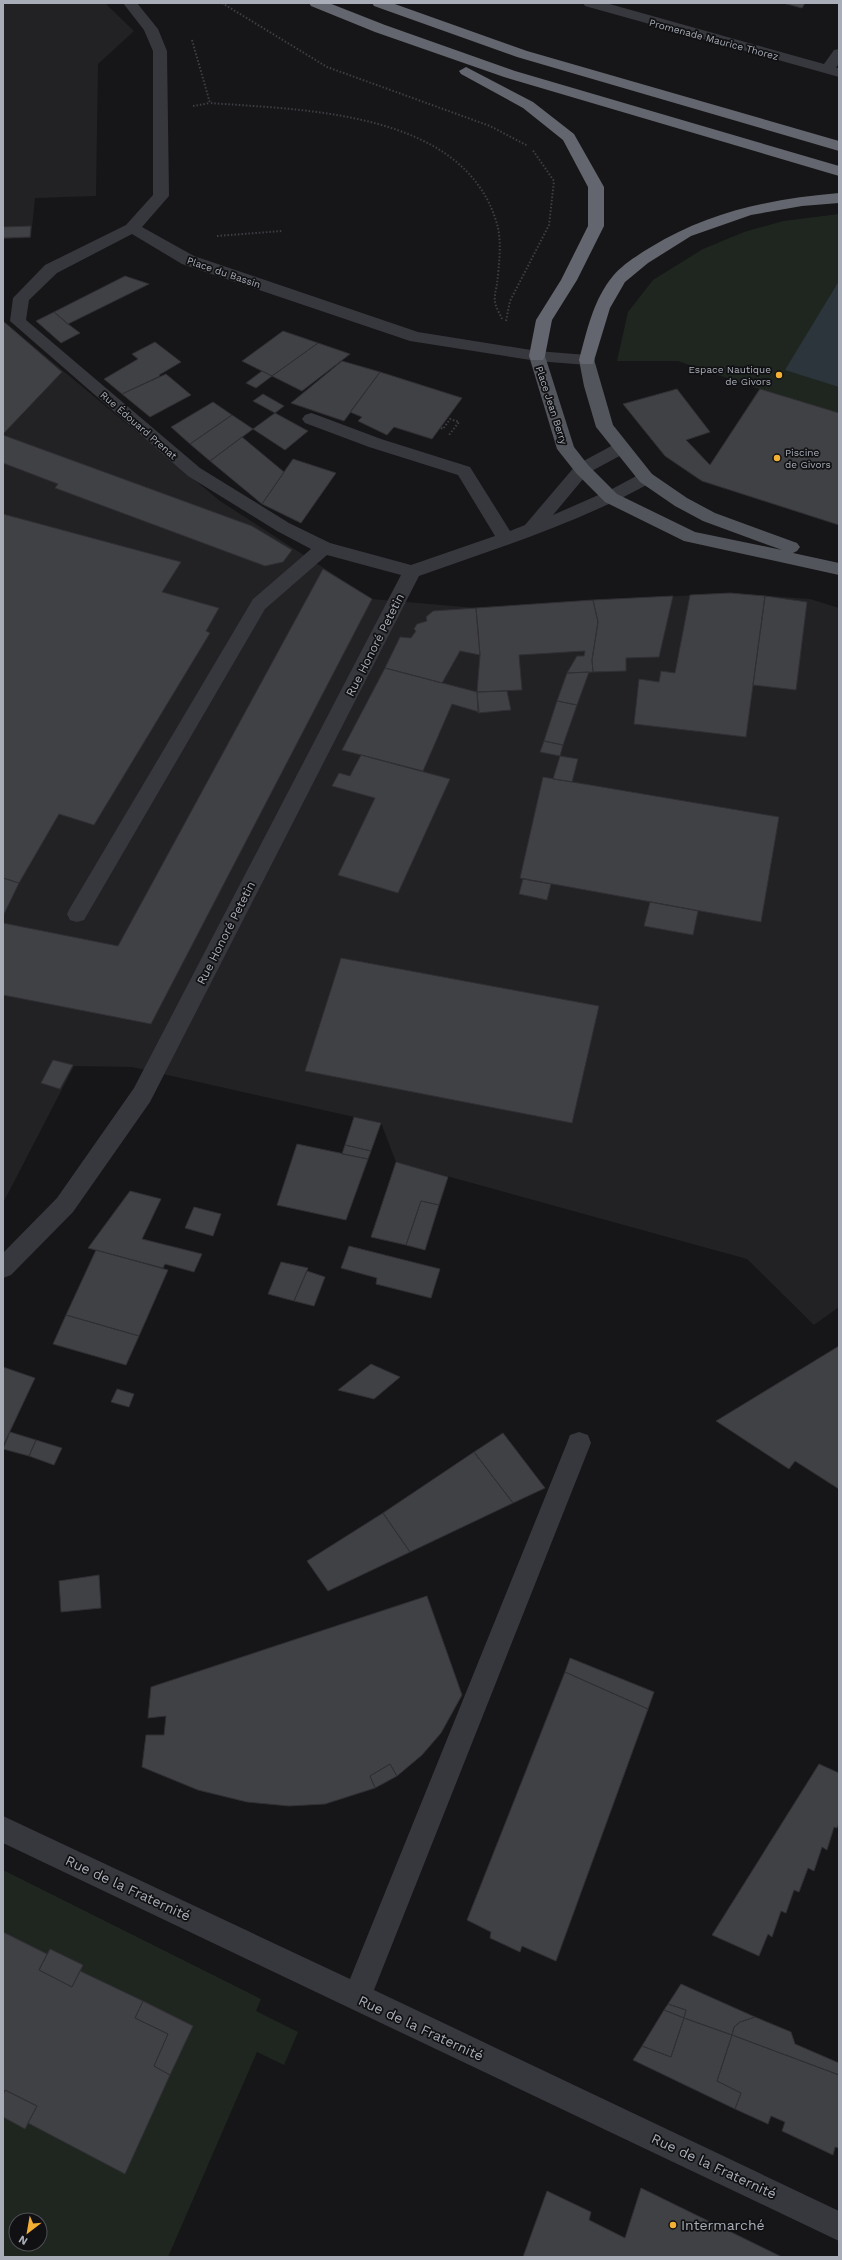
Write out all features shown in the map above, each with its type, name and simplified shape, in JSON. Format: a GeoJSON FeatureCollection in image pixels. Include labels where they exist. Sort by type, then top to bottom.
{"type":"FeatureCollection","features":[{"type":"Feature","properties":{"kind":"highway"},"geometry":{"type":"LineString","coordinates":[[316,3],[414,42],[503,73],[839,171]]}},
{"type":"Feature","properties":{"kind":"highway"},"geometry":{"type":"LineString","coordinates":[[379,3],[522,54],[839,146]]}},
{"type":"Feature","properties":{"kind":"highway"},"geometry":{"type":"LineString","coordinates":[[414,42],[528,105],[569,137],[596,187],[596,226],[570,280],[544,320],[536,356]]}},
{"type":"Feature","properties":{"kind":"highway"},"geometry":{"type":"LineString","coordinates":[[522,54],[738,103],[796,118]]}},
{"type":"Feature","properties":{"kind":"highway"},"geometry":{"type":"LineString","coordinates":[[587,360],[602,308],[619,279],[642,259],[685,233],[748,211],[802,201],[839,198]]}},
{"type":"Feature","properties":{"kind":"main road","name":"Place Jean Berry"},"geometry":{"type":"LineString","coordinates":[[536,356],[566,449],[582,469],[611,498],[690,537],[839,569]]}},
{"type":"Feature","properties":{"kind":"main road"},"geometry":{"type":"LineString","coordinates":[[587,360],[592,386],[605,427],[646,478],[681,502],[709,517],[839,565]]}},
{"type":"Feature","properties":{"kind":"street"},"geometry":{"type":"LineString","coordinates":[[130,3],[151,28],[160,51],[161,128],[161,196],[132,228]]}},
{"type":"Feature","properties":{"kind":"street","name":"Promenade Maurice Thorez"},"geometry":{"type":"LineString","coordinates":[[590,3],[833,72]]}},
{"type":"Feature","properties":{"kind":"street"},"geometry":{"type":"LineString","coordinates":[[833,72],[839,53]]}},
{"type":"Feature","properties":{"kind":"street","name":"Place du Bassin"},"geometry":{"type":"LineString","coordinates":[[132,228],[188,260],[416,337],[536,356]]}},
{"type":"Feature","properties":{"kind":"street","name":"Rue Édouard Prenat"},"geometry":{"type":"LineString","coordinates":[[132,228],[51,268],[21,298],[18,321],[194,472],[283,527],[324,548],[412,572]]}},
{"type":"Feature","properties":{"kind":"street","name":"Place Jean Berry"},"geometry":{"type":"LineString","coordinates":[[536,356],[587,360]]}},
{"type":"Feature","properties":{"kind":"street"},"geometry":{"type":"LineString","coordinates":[[311,419],[375,443],[464,471],[505,537]]}},
{"type":"Feature","properties":{"kind":"street"},"geometry":{"type":"LineString","coordinates":[[531,530],[582,469],[621,448]]}},
{"type":"Feature","properties":{"kind":"street"},"geometry":{"type":"LineString","coordinates":[[412,572],[505,537],[531,530],[611,498],[646,478]]}},
{"type":"Feature","properties":{"kind":"street"},"geometry":{"type":"LineString","coordinates":[[77,914],[259,604],[324,548]]}},
{"type":"Feature","properties":{"kind":"street","name":"Rue Honoré Petetin"},"geometry":{"type":"LineString","coordinates":[[3,1268],[65,1205],[142,1095],[412,572]]}},
{"type":"Feature","properties":{"kind":"street"},"geometry":{"type":"LineString","coordinates":[[357,1997],[579,1443]]}},
{"type":"Feature","properties":{"kind":"street","name":"Rue de la Fraternité"},"geometry":{"type":"LineString","coordinates":[[3,1829],[839,2226]]}},
{"type":"Feature","properties":{"kind":"path"},"geometry":{"type":"LineString","coordinates":[[191,37],[210,103],[321,113],[388,127],[428,142],[461,163],[476,179],[489,199],[498,225],[495,301],[504,326],[510,301],[549,225],[554,181],[531,147],[490,126],[327,66],[222,3]]}},
{"type":"Feature","properties":{"kind":"path"},"geometry":{"type":"LineString","coordinates":[[441,428],[443,429],[450,419],[459,422],[457,424]]}},
{"type":"Feature","properties":{"kind":"shaded area"},"geometry":{"type":"Polygon","coordinates":[[[3,3],[105,3],[134,31],[98,64],[96,196],[35,198],[31,238],[3,239],[3,3]]]}},
{"type":"Feature","properties":{"kind":"shaded area","name":"Espace Nautique de Givors"},"geometry":{"type":"Polygon","coordinates":[[[839,214],[839,525],[698,479],[665,456],[623,404],[677,389],[710,432],[686,440],[710,465],[759,389],[678,361],[617,361],[628,312],[653,280],[703,249],[744,232],[783,221],[839,214]]]}},
{"type":"Feature","properties":{"kind":"shaded area"},"geometry":{"type":"Polygon","coordinates":[[[839,281],[839,387],[785,370],[839,281]]]}},
{"type":"Feature","properties":{"kind":"shaded area"},"geometry":{"type":"Polygon","coordinates":[[[3,321],[220,501],[372,599],[476,608],[730,593],[810,599],[839,608],[839,1307],[814,1325],[747,1259],[396,1162],[381,1123],[132,1067],[74,1066],[3,1203],[3,321]]]}},
{"type":"Feature","properties":{"kind":"shaded area"},"geometry":{"type":"Polygon","coordinates":[[[3,1870],[261,1999],[256,2011],[298,2032],[284,2065],[257,2052],[168,2257],[3,2257],[3,1870]]]}},
{"type":"Feature","properties":{"kind":"building"},"geometry":{"type":"Polygon","coordinates":[[[783,3],[805,3],[802,8],[783,3]]]}},
{"type":"Feature","properties":{"kind":"building"},"geometry":{"type":"Polygon","coordinates":[[[31,226],[30,237],[3,238],[3,227],[31,226]]]}},
{"type":"Feature","properties":{"kind":"building"},"geometry":{"type":"Polygon","coordinates":[[[125,276],[149,284],[68,324],[54,312],[125,276]]]}},
{"type":"Feature","properties":{"kind":"building"},"geometry":{"type":"Polygon","coordinates":[[[54,312],[80,333],[61,343],[36,321],[54,312]]]}},
{"type":"Feature","properties":{"kind":"building"},"geometry":{"type":"Polygon","coordinates":[[[3,321],[62,372],[3,434],[3,321]]]}},
{"type":"Feature","properties":{"kind":"building"},"geometry":{"type":"Polygon","coordinates":[[[283,331],[318,343],[272,376],[242,361],[283,331]]]}},
{"type":"Feature","properties":{"kind":"building"},"geometry":{"type":"Polygon","coordinates":[[[155,342],[181,362],[159,375],[160,376],[122,394],[104,379],[138,359],[132,354],[155,342]]]}},
{"type":"Feature","properties":{"kind":"building"},"geometry":{"type":"Polygon","coordinates":[[[318,343],[350,354],[302,391],[272,376],[318,343]]]}},
{"type":"Feature","properties":{"kind":"building"},"geometry":{"type":"Polygon","coordinates":[[[342,361],[380,372],[344,421],[291,403],[342,361]]]}},
{"type":"Feature","properties":{"kind":"building"},"geometry":{"type":"Polygon","coordinates":[[[262,371],[272,376],[256,388],[246,383],[262,371]]]}},
{"type":"Feature","properties":{"kind":"building"},"geometry":{"type":"Polygon","coordinates":[[[380,372],[462,398],[432,439],[394,427],[387,435],[358,421],[362,417],[350,412],[380,372]]]}},
{"type":"Feature","properties":{"kind":"building"},"geometry":{"type":"Polygon","coordinates":[[[166,374],[191,395],[150,417],[122,394],[166,374]]]}},
{"type":"Feature","properties":{"kind":"building","name":"Piscine de Givors"},"geometry":{"type":"Polygon","coordinates":[[[677,389],[710,432],[686,440],[710,465],[760,389],[839,413],[839,525],[702,481],[665,456],[623,404],[677,389]]]}},
{"type":"Feature","properties":{"kind":"building"},"geometry":{"type":"Polygon","coordinates":[[[263,394],[284,406],[275,413],[253,401],[263,394]]]}},
{"type":"Feature","properties":{"kind":"building"},"geometry":{"type":"Polygon","coordinates":[[[213,402],[232,415],[190,444],[171,427],[213,402]]]}},
{"type":"Feature","properties":{"kind":"building"},"geometry":{"type":"Polygon","coordinates":[[[275,413],[308,431],[285,450],[253,429],[275,413]]]}},
{"type":"Feature","properties":{"kind":"building"},"geometry":{"type":"Polygon","coordinates":[[[232,415],[253,429],[210,461],[190,444],[232,415]]]}},
{"type":"Feature","properties":{"kind":"building"},"geometry":{"type":"Polygon","coordinates":[[[3,435],[252,526],[292,550],[283,562],[265,566],[55,488],[58,484],[3,463],[3,435]]]}},
{"type":"Feature","properties":{"kind":"building"},"geometry":{"type":"Polygon","coordinates":[[[242,437],[284,472],[262,504],[210,461],[242,437]]]}},
{"type":"Feature","properties":{"kind":"building"},"geometry":{"type":"Polygon","coordinates":[[[293,459],[336,473],[301,523],[262,504],[293,459]]]}},
{"type":"Feature","properties":{"kind":"building"},"geometry":{"type":"Polygon","coordinates":[[[3,514],[181,562],[162,592],[219,608],[206,631],[210,633],[94,825],[59,814],[19,883],[3,878],[3,514]]]}},
{"type":"Feature","properties":{"kind":"building"},"geometry":{"type":"Polygon","coordinates":[[[323,569],[372,599],[151,1024],[3,995],[3,923],[118,946],[323,569]]]}},
{"type":"Feature","properties":{"kind":"building"},"geometry":{"type":"Polygon","coordinates":[[[730,593],[765,596],[746,737],[634,724],[639,679],[659,682],[661,671],[675,673],[690,595],[730,593]]]}},
{"type":"Feature","properties":{"kind":"building"},"geometry":{"type":"Polygon","coordinates":[[[673,596],[659,657],[626,658],[626,671],[593,672],[592,660],[598,622],[593,600],[673,596]]]}},
{"type":"Feature","properties":{"kind":"building"},"geometry":{"type":"Polygon","coordinates":[[[765,596],[807,602],[796,690],[753,685],[765,596]]]}},
{"type":"Feature","properties":{"kind":"building"},"geometry":{"type":"Polygon","coordinates":[[[593,600],[598,622],[592,660],[593,672],[567,673],[577,656],[584,656],[585,651],[519,655],[522,690],[477,692],[480,655],[476,608],[593,600]]]}},
{"type":"Feature","properties":{"kind":"building"},"geometry":{"type":"Polygon","coordinates":[[[476,608],[480,655],[460,651],[442,683],[385,668],[400,637],[411,638],[416,631],[414,629],[417,624],[427,621],[426,617],[433,611],[476,608]]]}},
{"type":"Feature","properties":{"kind":"building"},"geometry":{"type":"Polygon","coordinates":[[[385,668],[477,692],[479,712],[452,704],[423,771],[342,750],[385,668]]]}},
{"type":"Feature","properties":{"kind":"building"},"geometry":{"type":"Polygon","coordinates":[[[589,672],[577,705],[557,701],[567,673],[589,672]]]}},
{"type":"Feature","properties":{"kind":"building"},"geometry":{"type":"Polygon","coordinates":[[[507,691],[511,710],[478,713],[477,692],[507,691]]]}},
{"type":"Feature","properties":{"kind":"building"},"geometry":{"type":"Polygon","coordinates":[[[557,701],[577,705],[563,745],[544,741],[557,701]]]}},
{"type":"Feature","properties":{"kind":"building"},"geometry":{"type":"Polygon","coordinates":[[[544,741],[563,745],[560,756],[540,752],[544,741]]]}},
{"type":"Feature","properties":{"kind":"building"},"geometry":{"type":"Polygon","coordinates":[[[361,755],[450,779],[398,893],[338,875],[375,798],[332,786],[339,773],[350,776],[361,755]]]}},
{"type":"Feature","properties":{"kind":"building"},"geometry":{"type":"Polygon","coordinates":[[[560,756],[578,759],[572,782],[553,779],[560,756]]]}},
{"type":"Feature","properties":{"kind":"building"},"geometry":{"type":"Polygon","coordinates":[[[543,777],[779,817],[761,922],[520,878],[543,777]]]}},
{"type":"Feature","properties":{"kind":"building"},"geometry":{"type":"Polygon","coordinates":[[[3,878],[19,883],[3,916],[3,878]]]}},
{"type":"Feature","properties":{"kind":"building"},"geometry":{"type":"Polygon","coordinates":[[[523,879],[551,884],[547,900],[519,894],[523,879]]]}},
{"type":"Feature","properties":{"kind":"building"},"geometry":{"type":"Polygon","coordinates":[[[650,902],[698,911],[693,935],[644,926],[650,902]]]}},
{"type":"Feature","properties":{"kind":"building"},"geometry":{"type":"Polygon","coordinates":[[[341,958],[599,1006],[572,1123],[305,1071],[341,958]]]}},
{"type":"Feature","properties":{"kind":"building"},"geometry":{"type":"Polygon","coordinates":[[[53,1060],[73,1065],[60,1089],[41,1083],[53,1060]]]}},
{"type":"Feature","properties":{"kind":"building"},"geometry":{"type":"Polygon","coordinates":[[[354,1117],[381,1123],[371,1151],[345,1145],[354,1117]]]}},
{"type":"Feature","properties":{"kind":"building"},"geometry":{"type":"Polygon","coordinates":[[[297,1144],[368,1159],[346,1220],[277,1205],[297,1144]]]}},
{"type":"Feature","properties":{"kind":"building"},"geometry":{"type":"Polygon","coordinates":[[[345,1145],[371,1151],[368,1159],[342,1154],[345,1145]]]}},
{"type":"Feature","properties":{"kind":"building"},"geometry":{"type":"Polygon","coordinates":[[[396,1162],[448,1177],[439,1205],[421,1201],[406,1245],[371,1237],[396,1162]]]}},
{"type":"Feature","properties":{"kind":"building"},"geometry":{"type":"Polygon","coordinates":[[[130,1191],[161,1199],[142,1239],[202,1254],[194,1272],[165,1264],[163,1268],[88,1248],[130,1191]]]}},
{"type":"Feature","properties":{"kind":"building"},"geometry":{"type":"Polygon","coordinates":[[[421,1201],[439,1205],[425,1250],[406,1245],[421,1201]]]}},
{"type":"Feature","properties":{"kind":"building"},"geometry":{"type":"Polygon","coordinates":[[[194,1207],[221,1214],[213,1236],[185,1228],[194,1207]]]}},
{"type":"Feature","properties":{"kind":"building"},"geometry":{"type":"Polygon","coordinates":[[[349,1246],[440,1269],[431,1298],[376,1284],[377,1278],[341,1268],[349,1246]]]}},
{"type":"Feature","properties":{"kind":"building"},"geometry":{"type":"Polygon","coordinates":[[[96,1250],[168,1270],[139,1336],[66,1315],[96,1250]]]}},
{"type":"Feature","properties":{"kind":"building"},"geometry":{"type":"Polygon","coordinates":[[[281,1262],[308,1268],[294,1301],[268,1294],[281,1262]]]}},
{"type":"Feature","properties":{"kind":"building"},"geometry":{"type":"Polygon","coordinates":[[[307,1271],[325,1277],[314,1306],[294,1301],[307,1271]]]}},
{"type":"Feature","properties":{"kind":"building"},"geometry":{"type":"Polygon","coordinates":[[[66,1315],[139,1336],[126,1365],[53,1344],[66,1315]]]}},
{"type":"Feature","properties":{"kind":"building"},"geometry":{"type":"Polygon","coordinates":[[[839,1346],[839,1489],[795,1461],[789,1469],[716,1421],[839,1346]]]}},
{"type":"Feature","properties":{"kind":"building"},"geometry":{"type":"Polygon","coordinates":[[[371,1364],[400,1377],[374,1399],[338,1390],[371,1364]]]}},
{"type":"Feature","properties":{"kind":"building"},"geometry":{"type":"Polygon","coordinates":[[[3,1367],[35,1378],[3,1446],[3,1367]]]}},
{"type":"Feature","properties":{"kind":"building"},"geometry":{"type":"Polygon","coordinates":[[[117,1389],[134,1394],[129,1407],[111,1402],[117,1389]]]}},
{"type":"Feature","properties":{"kind":"building"},"geometry":{"type":"Polygon","coordinates":[[[10,1432],[36,1440],[29,1456],[3,1449],[10,1432]]]}},
{"type":"Feature","properties":{"kind":"building"},"geometry":{"type":"Polygon","coordinates":[[[503,1433],[545,1488],[513,1503],[474,1452],[503,1433]]]}},
{"type":"Feature","properties":{"kind":"building"},"geometry":{"type":"Polygon","coordinates":[[[36,1440],[62,1448],[54,1465],[29,1456],[36,1440]]]}},
{"type":"Feature","properties":{"kind":"building"},"geometry":{"type":"Polygon","coordinates":[[[474,1452],[513,1503],[410,1552],[383,1513],[474,1452]]]}},
{"type":"Feature","properties":{"kind":"building"},"geometry":{"type":"Polygon","coordinates":[[[383,1513],[410,1552],[328,1591],[307,1561],[383,1513]]]}},
{"type":"Feature","properties":{"kind":"building"},"geometry":{"type":"Polygon","coordinates":[[[99,1575],[101,1608],[61,1612],[59,1581],[99,1575]]]}},
{"type":"Feature","properties":{"kind":"building"},"geometry":{"type":"Polygon","coordinates":[[[427,1596],[462,1695],[441,1733],[422,1755],[397,1776],[390,1764],[370,1776],[375,1788],[325,1804],[289,1806],[247,1802],[198,1790],[142,1767],[146,1735],[164,1735],[166,1716],[148,1718],[151,1687],[427,1596]]]}},
{"type":"Feature","properties":{"kind":"building"},"geometry":{"type":"Polygon","coordinates":[[[570,1658],[654,1692],[648,1709],[565,1672],[570,1658]]]}},
{"type":"Feature","properties":{"kind":"building"},"geometry":{"type":"Polygon","coordinates":[[[565,1672],[648,1709],[556,1961],[522,1946],[520,1952],[490,1938],[491,1932],[467,1920],[565,1672]]]}},
{"type":"Feature","properties":{"kind":"building"},"geometry":{"type":"Polygon","coordinates":[[[390,1764],[397,1776],[375,1788],[370,1776],[390,1764]]]}},
{"type":"Feature","properties":{"kind":"building"},"geometry":{"type":"Polygon","coordinates":[[[819,1764],[839,1773],[839,1823],[837,1828],[834,1827],[827,1850],[822,1847],[814,1871],[808,1868],[799,1892],[794,1890],[786,1913],[781,1911],[772,1937],[768,1934],[759,1956],[712,1935],[819,1764]]]}},
{"type":"Feature","properties":{"kind":"building"},"geometry":{"type":"Polygon","coordinates":[[[3,1932],[47,1954],[39,1970],[72,1987],[80,1971],[143,2001],[135,2018],[168,2034],[154,2066],[170,2075],[125,2174],[28,2123],[37,2106],[5,2090],[3,2095],[3,1932]]]}},
{"type":"Feature","properties":{"kind":"building"},"geometry":{"type":"Polygon","coordinates":[[[50,1949],[83,1965],[72,1987],[39,1970],[50,1949]]]}},
{"type":"Feature","properties":{"kind":"building"},"geometry":{"type":"Polygon","coordinates":[[[681,1984],[755,2017],[740,2022],[734,2027],[732,2035],[684,2018],[686,2010],[668,2004],[681,1984]]]}},
{"type":"Feature","properties":{"kind":"building"},"geometry":{"type":"Polygon","coordinates":[[[143,2001],[193,2026],[170,2075],[154,2066],[168,2034],[135,2018],[143,2001]]]}},
{"type":"Feature","properties":{"kind":"building"},"geometry":{"type":"Polygon","coordinates":[[[668,2004],[686,2010],[684,2018],[664,2010],[668,2004]]]}},
{"type":"Feature","properties":{"kind":"building"},"geometry":{"type":"Polygon","coordinates":[[[664,2010],[684,2018],[671,2057],[642,2046],[664,2010]]]}},
{"type":"Feature","properties":{"kind":"building"},"geometry":{"type":"Polygon","coordinates":[[[755,2017],[791,2032],[795,2044],[839,2063],[839,2075],[732,2035],[734,2027],[740,2022],[755,2017]]]}},
{"type":"Feature","properties":{"kind":"building"},"geometry":{"type":"Polygon","coordinates":[[[684,2018],[732,2035],[717,2081],[741,2093],[735,2109],[633,2060],[642,2046],[671,2057],[684,2018]]]}},
{"type":"Feature","properties":{"kind":"building"},"geometry":{"type":"Polygon","coordinates":[[[732,2035],[839,2075],[839,2148],[835,2147],[833,2155],[782,2131],[785,2122],[771,2116],[768,2124],[735,2109],[741,2093],[717,2081],[732,2035]]]}},
{"type":"Feature","properties":{"kind":"building"},"geometry":{"type":"Polygon","coordinates":[[[5,2090],[37,2106],[25,2129],[3,2117],[3,2095],[5,2090]]]}},
{"type":"Feature","properties":{"kind":"building","name":"Intermarché"},"geometry":{"type":"Polygon","coordinates":[[[641,2188],[782,2257],[523,2257],[547,2191],[591,2212],[589,2220],[625,2238],[641,2188]]]}},
{"type":"Feature","properties":{"kind":"place","name":"Espace Nautique de Givors"},"geometry":{"type":"Point","coordinates":[779,375]}},
{"type":"Feature","properties":{"kind":"place","name":"Piscine de Givors"},"geometry":{"type":"Point","coordinates":[777,458]}},
{"type":"Feature","properties":{"kind":"place","name":"Intermarché"},"geometry":{"type":"Point","coordinates":[673,2225]}}]}
